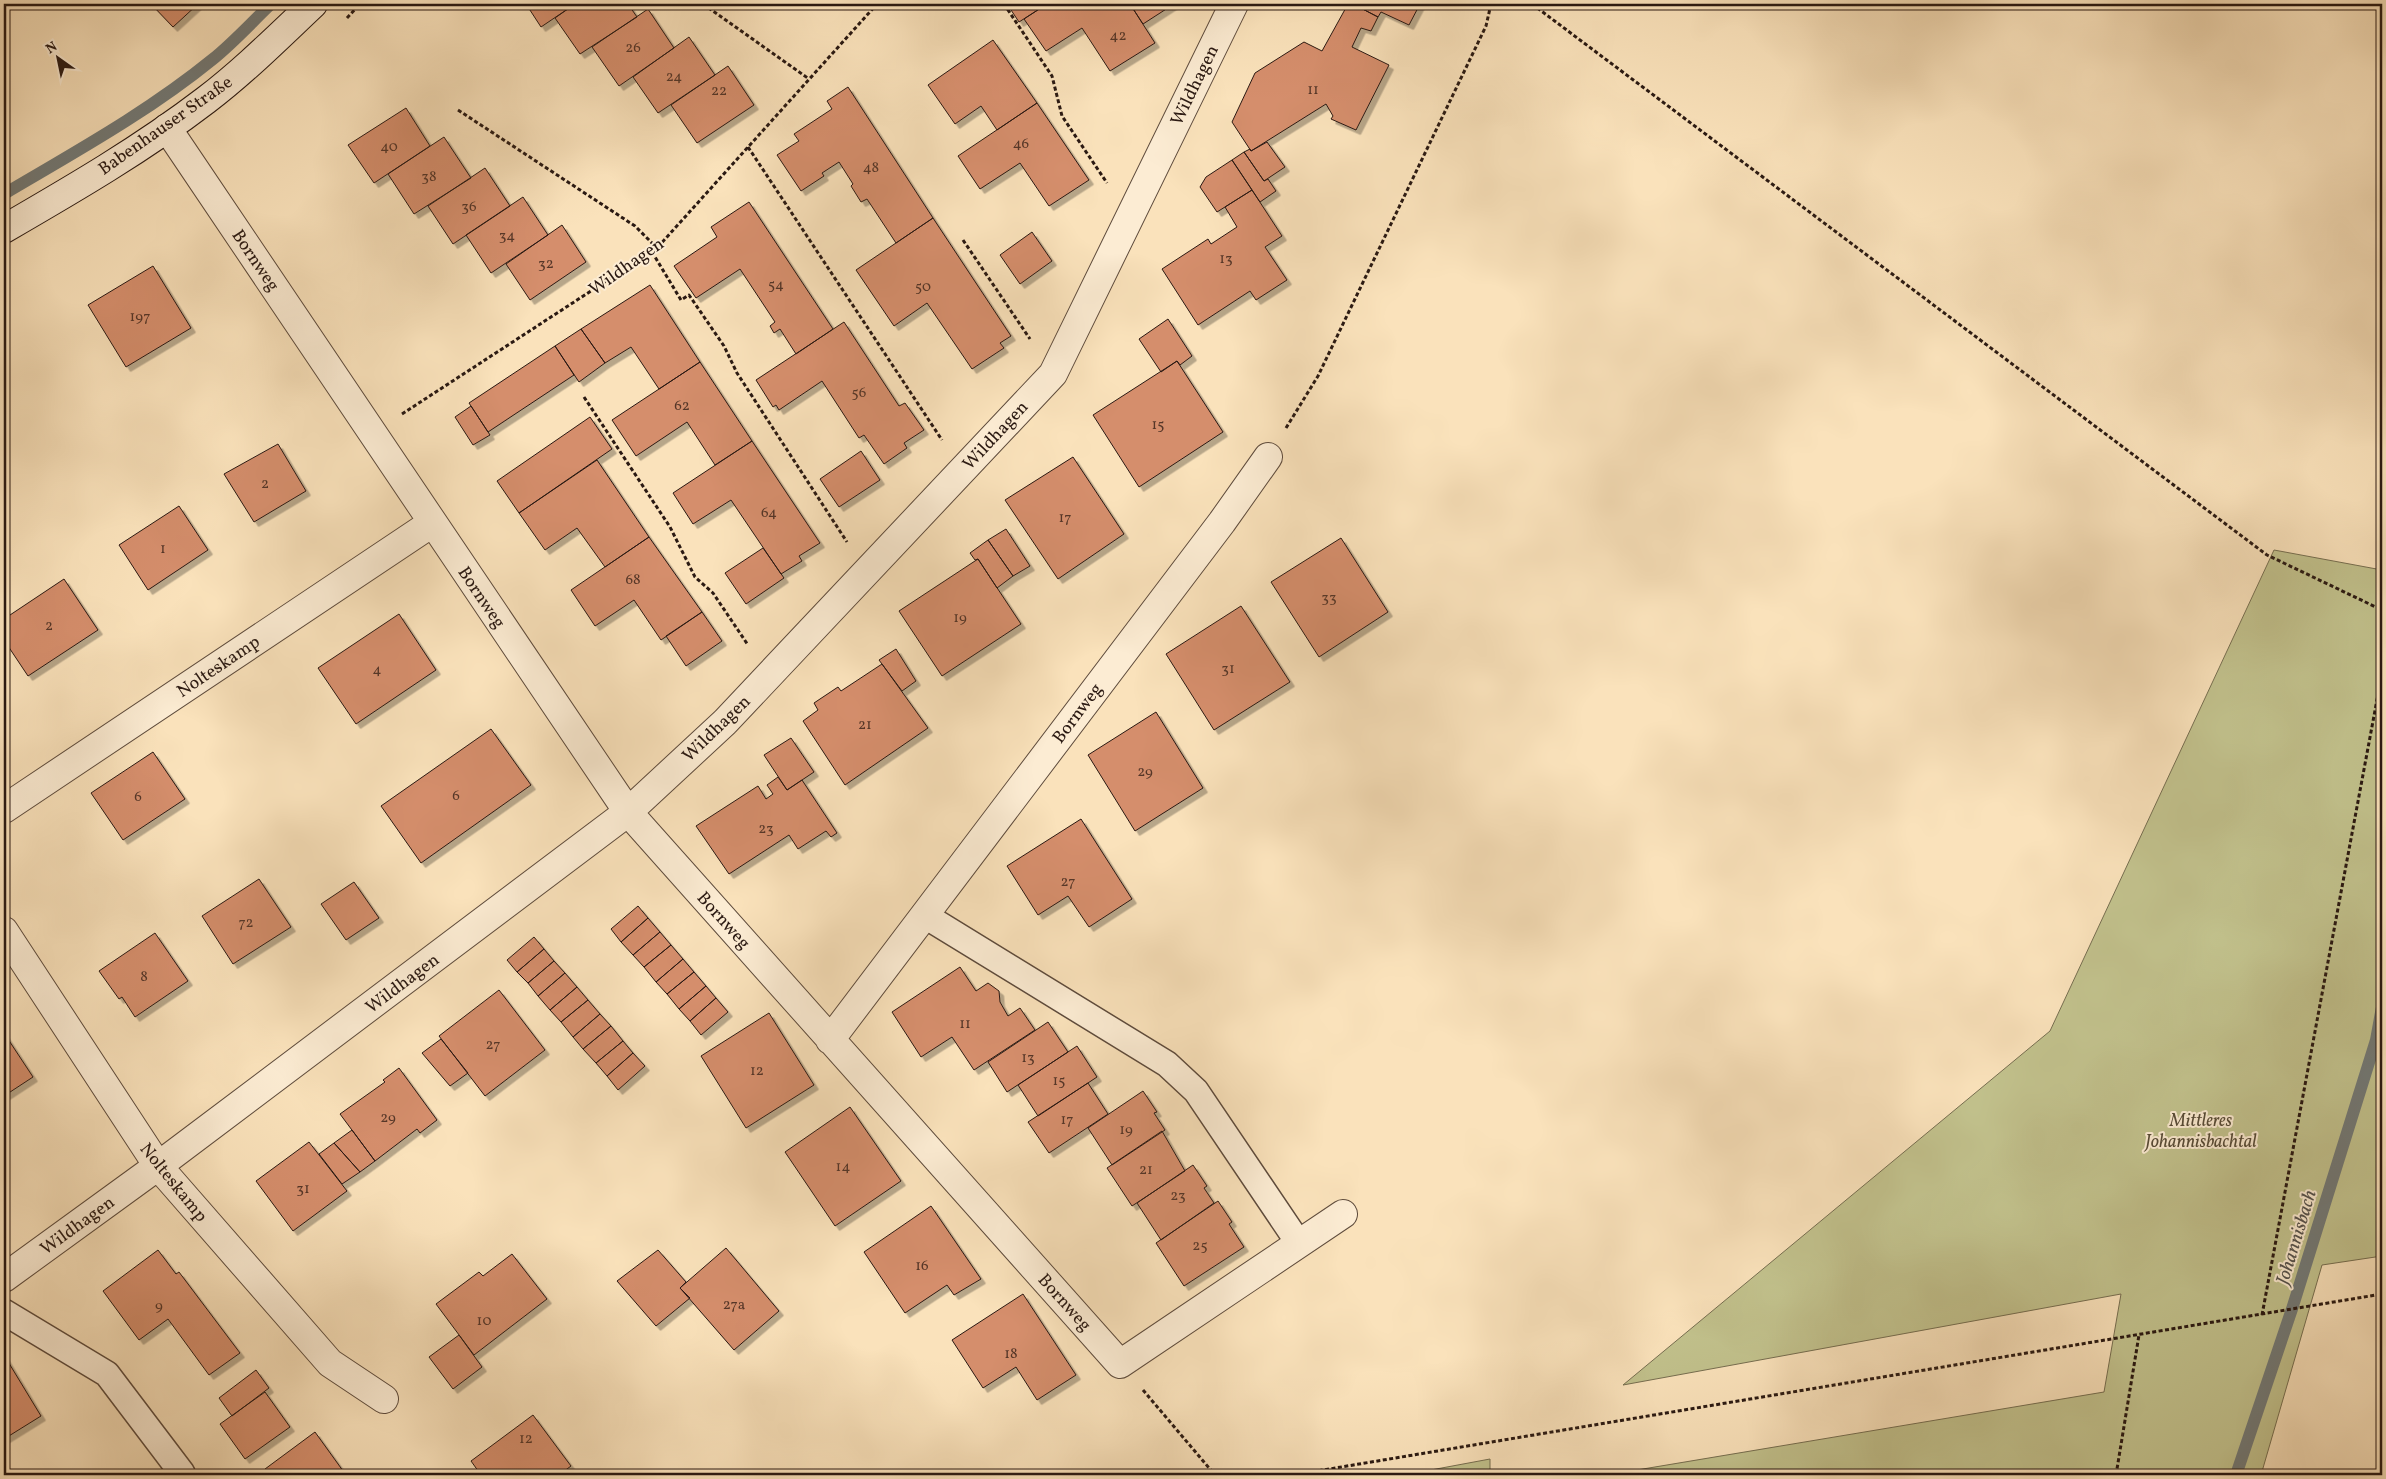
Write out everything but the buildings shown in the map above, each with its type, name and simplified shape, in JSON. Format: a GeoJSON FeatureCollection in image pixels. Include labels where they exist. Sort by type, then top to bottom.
{"type":"FeatureCollection","features":[{"type":"Feature","properties":{"kind":"street","name":"Babenhauser Straße"},"geometry":{"type":"LineString","coordinates":[[4,229],[129,154],[168,128],[243,69],[313,4]]}},
{"type":"Feature","properties":{"kind":"street","name":"Wildhagen"},"geometry":{"type":"LineString","coordinates":[[4,1278],[158,1166],[628,812],[725,722],[1053,374],[1234,4]]}},
{"type":"Feature","properties":{"kind":"street","name":"Bornweg"},"geometry":{"type":"LineString","coordinates":[[168,128],[628,812],[1120,1364]]}},
{"type":"Feature","properties":{"kind":"street","name":"Bornweg"},"geometry":{"type":"LineString","coordinates":[[830,1040],[1216,530],[1268,457]]}},
{"type":"Feature","properties":{"kind":"street","name":"Nolteskamp"},"geometry":{"type":"LineString","coordinates":[[4,810],[432,523]]}},
{"type":"Feature","properties":{"kind":"street","name":"Nolteskamp"},"geometry":{"type":"LineString","coordinates":[[4,931],[158,1166],[330,1363],[384,1399]]}},
{"type":"Feature","properties":{"kind":"street"},"geometry":{"type":"LineString","coordinates":[[1120,1364],[1298,1242],[1343,1214]]}},
{"type":"Feature","properties":{"kind":"lane"},"geometry":{"type":"LineString","coordinates":[[924,915],[1167,1064],[1196,1091],[1298,1242]]}},
{"type":"Feature","properties":{"kind":"lane"},"geometry":{"type":"LineString","coordinates":[[4,1312],[107,1374],[182,1473],[179,1475]]}},
{"type":"Feature","properties":{"kind":"path"},"geometry":{"type":"LineString","coordinates":[[703,4],[809,79]]}},
{"type":"Feature","properties":{"kind":"path","name":"Wildhagen"},"geometry":{"type":"LineString","coordinates":[[372,434],[657,248],[877,4]]}},
{"type":"Feature","properties":{"kind":"path"},"geometry":{"type":"LineString","coordinates":[[1004,4],[1052,76],[1062,116],[1130,217]]}},
{"type":"Feature","properties":{"kind":"path"},"geometry":{"type":"LineString","coordinates":[[1268,457],[1318,376],[1481,35],[1491,4]]}},
{"type":"Feature","properties":{"kind":"path"},"geometry":{"type":"LineString","coordinates":[[1532,4],[2267,555],[2382,610]]}},
{"type":"Feature","properties":{"kind":"path"},"geometry":{"type":"LineString","coordinates":[[458,110],[635,226],[657,248]]}},
{"type":"Feature","properties":{"kind":"path"},"geometry":{"type":"LineString","coordinates":[[748,147],[962,470]]}},
{"type":"Feature","properties":{"kind":"path"},"geometry":{"type":"LineString","coordinates":[[964,240],[1053,374]]}},
{"type":"Feature","properties":{"kind":"path"},"geometry":{"type":"LineString","coordinates":[[652,252],[681,300],[689,295],[724,346],[737,373],[867,572]]}},
{"type":"Feature","properties":{"kind":"path"},"geometry":{"type":"LineString","coordinates":[[584,397],[670,527],[695,577],[713,593],[769,676]]}},
{"type":"Feature","properties":{"kind":"path"},"geometry":{"type":"LineString","coordinates":[[2262,1315],[2382,673]]}},
{"type":"Feature","properties":{"kind":"path"},"geometry":{"type":"LineString","coordinates":[[1293,1475],[2382,1294]]}},
{"type":"Feature","properties":{"kind":"path"},"geometry":{"type":"LineString","coordinates":[[2116,1475],[2139,1335]]}},
{"type":"Feature","properties":{"kind":"path"},"geometry":{"type":"LineString","coordinates":[[1120,1364],[1216,1475]]}},
{"type":"Feature","properties":{"kind":"green space","name":"Mittleres Johannisbachtal"},"geometry":{"type":"Polygon","coordinates":[[[2274,550],[2382,570],[2382,1256],[2322,1265],[2261,1475],[1607,1475],[2104,1392],[2121,1294],[1623,1385],[2050,1031],[2274,550]]]}},
{"type":"Feature","properties":{"kind":"green space"},"geometry":{"type":"Polygon","coordinates":[[[1490,1459],[1490,1475],[1404,1475],[1490,1459]]]}},
{"type":"Feature","properties":{"kind":"waterway"},"geometry":{"type":"LineString","coordinates":[[4,194],[111,131],[163,97],[220,53],[271,4]]}},
{"type":"Feature","properties":{"kind":"waterway","name":"Johannisbach"},"geometry":{"type":"LineString","coordinates":[[2236,1475],[2292,1309],[2376,1040],[2382,1007]]}}]}
